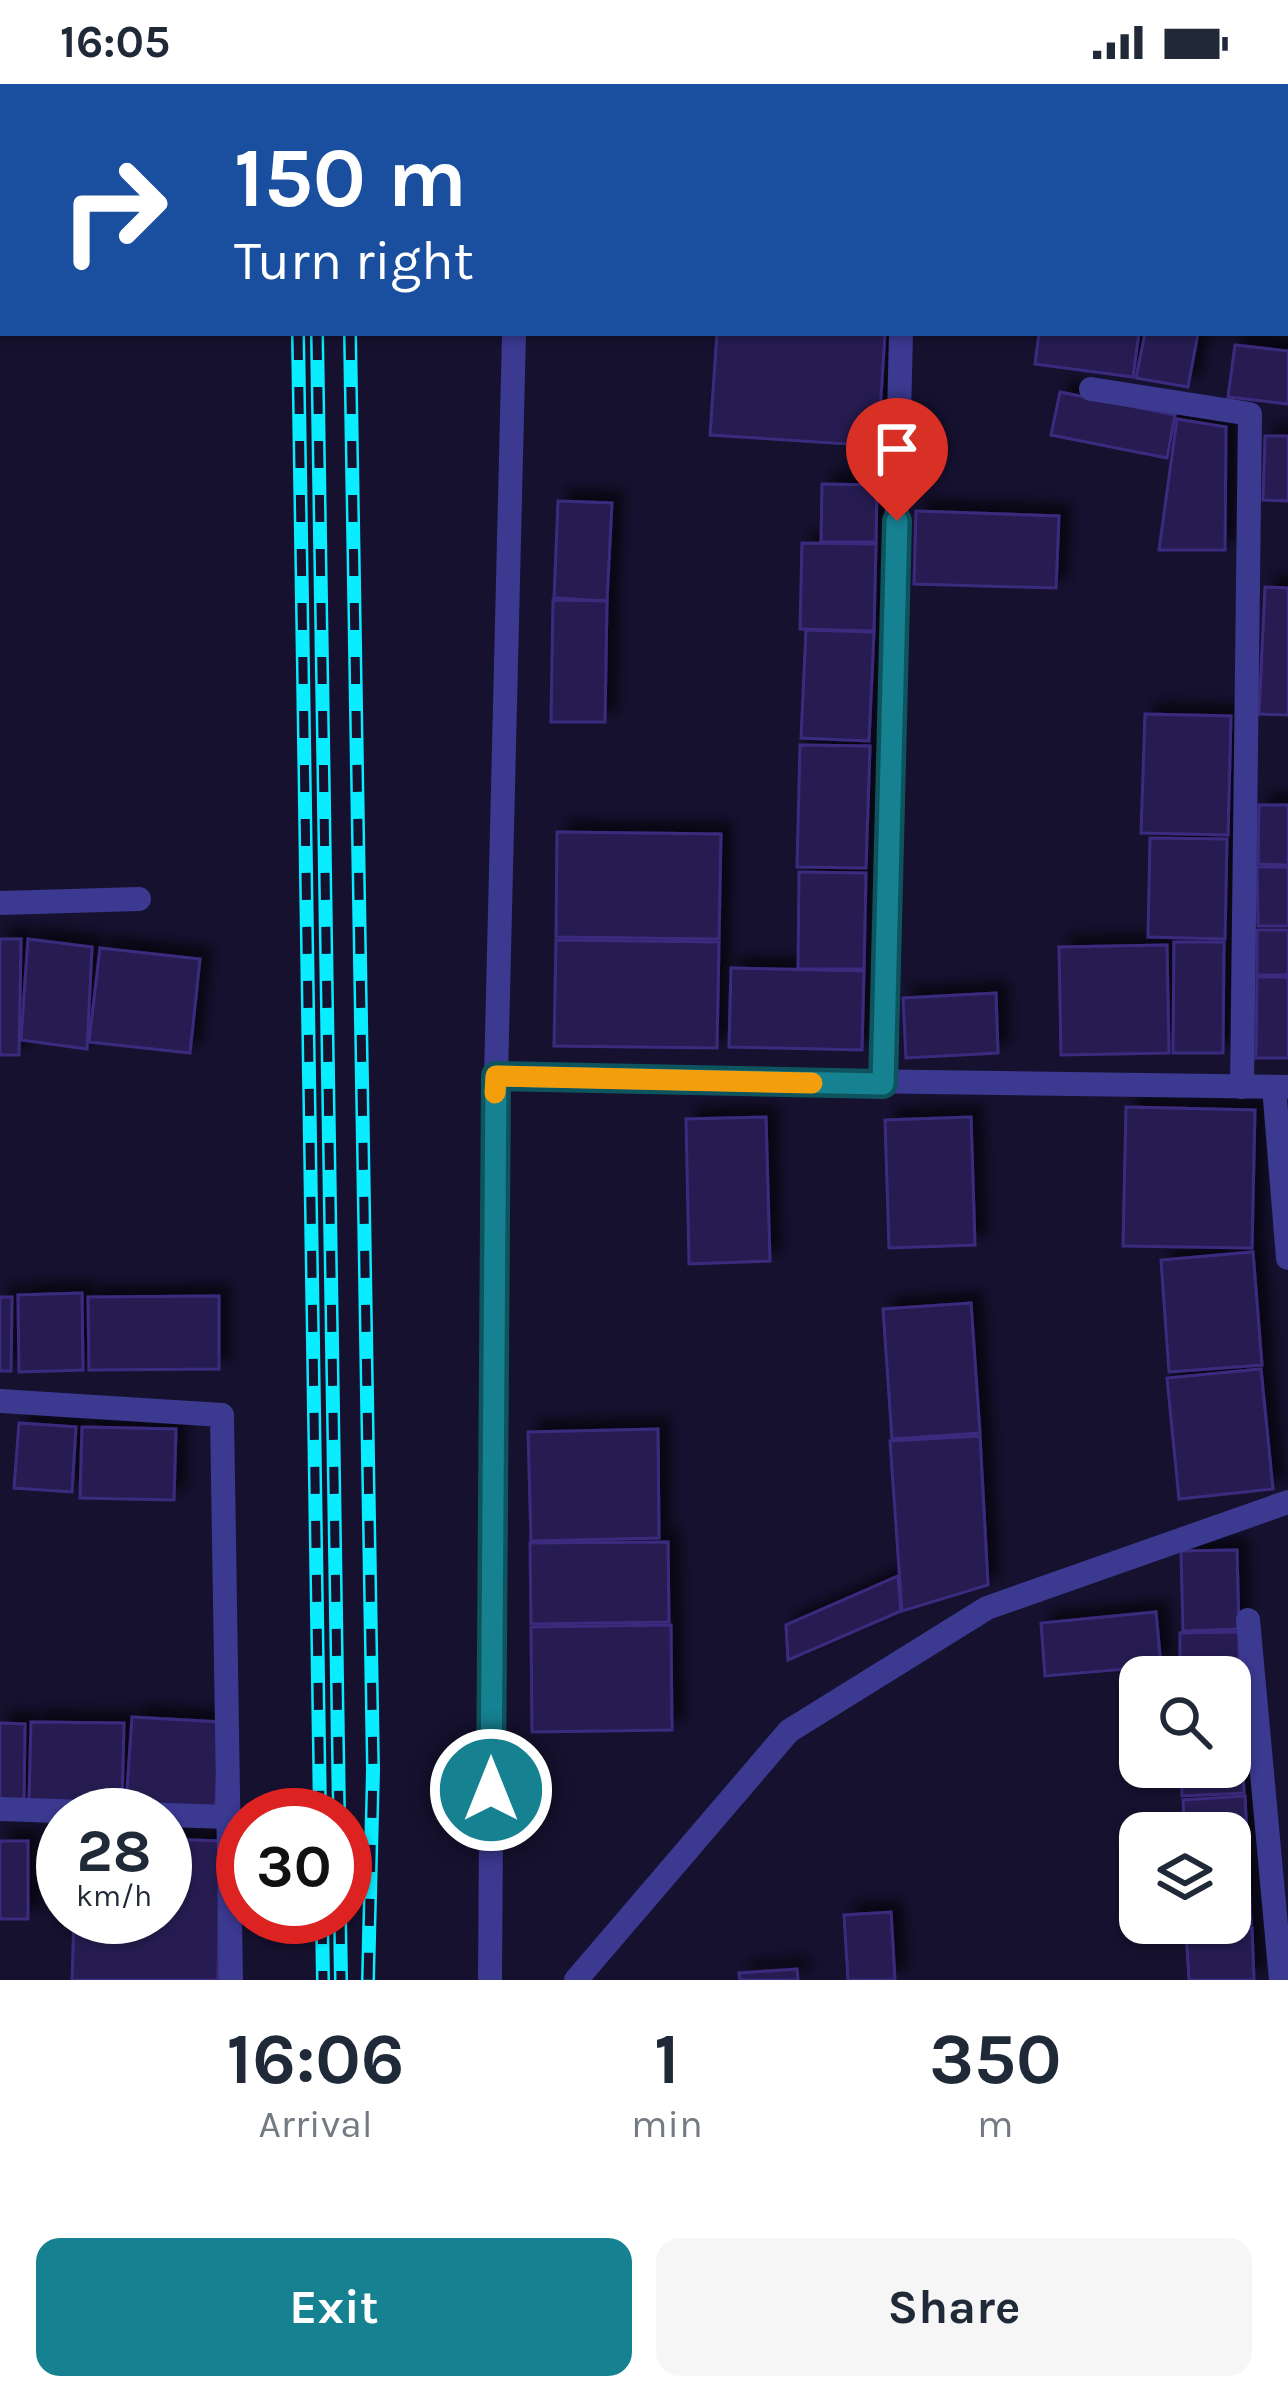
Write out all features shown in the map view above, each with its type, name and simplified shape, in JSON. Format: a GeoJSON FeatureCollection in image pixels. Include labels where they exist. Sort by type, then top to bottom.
{"type":"FeatureCollection","features":[{"type":"Feature","properties":{"kind":"street"},"geometry":{"type":"LineString","coordinates":[[490,1980],[496,1076],[514,336]]}},
{"type":"Feature","properties":{"kind":"street"},"geometry":{"type":"LineString","coordinates":[[883,1084],[901,336]]}},
{"type":"Feature","properties":{"kind":"street"},"geometry":{"type":"LineString","coordinates":[[1091,389],[1250,414],[1242,1087]]}},
{"type":"Feature","properties":{"kind":"street"},"geometry":{"type":"LineString","coordinates":[[0,903],[139,898]]}},
{"type":"Feature","properties":{"kind":"street"},"geometry":{"type":"LineString","coordinates":[[496,1076],[1281,1087],[1288,1258]]}},
{"type":"Feature","properties":{"kind":"street"},"geometry":{"type":"LineString","coordinates":[[0,1401],[222,1415],[226,1788]]}},
{"type":"Feature","properties":{"kind":"street"},"geometry":{"type":"LineString","coordinates":[[576,1980],[789,1730],[987,1608],[1288,1502]]}},
{"type":"Feature","properties":{"kind":"street"},"geometry":{"type":"LineString","coordinates":[[1248,1621],[1281,1980]]}},
{"type":"Feature","properties":{"kind":"street"},"geometry":{"type":"LineString","coordinates":[[0,1809],[216,1817]]}},
{"type":"Feature","properties":{"kind":"street"},"geometry":{"type":"LineString","coordinates":[[229,1944],[230,1980]]}},
{"type":"Feature","properties":{"kind":"building"},"geometry":{"type":"Polygon","coordinates":[[[717,336],[885,336],[878,446],[710,435],[717,336]]]}},
{"type":"Feature","properties":{"kind":"building"},"geometry":{"type":"Polygon","coordinates":[[[1039,336],[1139,336],[1133,377],[1035,364],[1039,336]]]}},
{"type":"Feature","properties":{"kind":"building"},"geometry":{"type":"Polygon","coordinates":[[[1144,336],[1197,336],[1188,387],[1136,378],[1144,336]]]}},
{"type":"Feature","properties":{"kind":"building"},"geometry":{"type":"Polygon","coordinates":[[[1235,345],[1288,351],[1288,404],[1228,397],[1235,345]]]}},
{"type":"Feature","properties":{"kind":"building"},"geometry":{"type":"Polygon","coordinates":[[[1060,392],[1175,415],[1167,458],[1051,435],[1060,392]]]}},
{"type":"Feature","properties":{"kind":"building"},"geometry":{"type":"Polygon","coordinates":[[[1177,419],[1226,427],[1225,550],[1159,550],[1177,419]]]}},
{"type":"Feature","properties":{"kind":"building"},"geometry":{"type":"Polygon","coordinates":[[[1265,436],[1288,436],[1288,501],[1263,500],[1265,436]]]}},
{"type":"Feature","properties":{"kind":"building"},"geometry":{"type":"Polygon","coordinates":[[[822,484],[877,485],[876,542],[821,542],[822,484]]]}},
{"type":"Feature","properties":{"kind":"building"},"geometry":{"type":"Polygon","coordinates":[[[558,501],[612,503],[607,601],[554,598],[558,501]]]}},
{"type":"Feature","properties":{"kind":"building"},"geometry":{"type":"Polygon","coordinates":[[[916,511],[1059,516],[1056,588],[914,584],[916,511]]]}},
{"type":"Feature","properties":{"kind":"building"},"geometry":{"type":"Polygon","coordinates":[[[802,543],[876,544],[874,631],[800,629],[802,543]]]}},
{"type":"Feature","properties":{"kind":"building"},"geometry":{"type":"Polygon","coordinates":[[[1265,587],[1288,588],[1288,715],[1259,714],[1265,587]]]}},
{"type":"Feature","properties":{"kind":"building"},"geometry":{"type":"Polygon","coordinates":[[[553,600],[607,601],[605,722],[551,722],[553,600]]]}},
{"type":"Feature","properties":{"kind":"building"},"geometry":{"type":"Polygon","coordinates":[[[806,630],[874,632],[869,741],[801,738],[806,630]]]}},
{"type":"Feature","properties":{"kind":"building"},"geometry":{"type":"Polygon","coordinates":[[[1145,714],[1231,716],[1228,835],[1141,833],[1145,714]]]}},
{"type":"Feature","properties":{"kind":"building"},"geometry":{"type":"Polygon","coordinates":[[[800,745],[870,746],[866,868],[797,867],[800,745]]]}},
{"type":"Feature","properties":{"kind":"building"},"geometry":{"type":"Polygon","coordinates":[[[1259,805],[1288,805],[1288,865],[1258,864],[1259,805]]]}},
{"type":"Feature","properties":{"kind":"building"},"geometry":{"type":"Polygon","coordinates":[[[557,832],[721,834],[719,939],[556,937],[557,832]]]}},
{"type":"Feature","properties":{"kind":"building"},"geometry":{"type":"Polygon","coordinates":[[[1150,838],[1227,839],[1225,939],[1148,937],[1150,838]]]}},
{"type":"Feature","properties":{"kind":"building"},"geometry":{"type":"Polygon","coordinates":[[[1257,867],[1288,867],[1288,926],[1258,926],[1257,867]]]}},
{"type":"Feature","properties":{"kind":"building"},"geometry":{"type":"Polygon","coordinates":[[[799,872],[866,873],[864,969],[798,969],[799,872]]]}},
{"type":"Feature","properties":{"kind":"building"},"geometry":{"type":"Polygon","coordinates":[[[1257,930],[1288,930],[1288,975],[1257,975],[1257,930]]]}},
{"type":"Feature","properties":{"kind":"building"},"geometry":{"type":"Polygon","coordinates":[[[0,939],[21,939],[19,1055],[0,1055],[0,939]]]}},
{"type":"Feature","properties":{"kind":"building"},"geometry":{"type":"Polygon","coordinates":[[[28,939],[92,947],[87,1049],[21,1040],[28,939]]]}},
{"type":"Feature","properties":{"kind":"building"},"geometry":{"type":"Polygon","coordinates":[[[556,940],[719,942],[717,1048],[554,1046],[556,940]]]}},
{"type":"Feature","properties":{"kind":"building"},"geometry":{"type":"Polygon","coordinates":[[[1174,942],[1224,942],[1223,1053],[1173,1053],[1174,942]]]}},
{"type":"Feature","properties":{"kind":"building"},"geometry":{"type":"Polygon","coordinates":[[[1167,945],[1169,1053],[1061,1055],[1059,947],[1167,945]]]}},
{"type":"Feature","properties":{"kind":"building"},"geometry":{"type":"Polygon","coordinates":[[[100,948],[200,959],[190,1053],[89,1042],[100,948]]]}},
{"type":"Feature","properties":{"kind":"building"},"geometry":{"type":"Polygon","coordinates":[[[731,968],[864,971],[862,1050],[729,1047],[731,968]]]}},
{"type":"Feature","properties":{"kind":"building"},"geometry":{"type":"Polygon","coordinates":[[[1257,977],[1288,977],[1288,1058],[1256,1058],[1257,977]]]}},
{"type":"Feature","properties":{"kind":"building"},"geometry":{"type":"Polygon","coordinates":[[[996,993],[998,1053],[906,1058],[903,998],[996,993]]]}},
{"type":"Feature","properties":{"kind":"building"},"geometry":{"type":"Polygon","coordinates":[[[1126,1107],[1255,1110],[1252,1248],[1123,1246],[1126,1107]]]}},
{"type":"Feature","properties":{"kind":"building"},"geometry":{"type":"Polygon","coordinates":[[[766,1117],[770,1261],[689,1264],[686,1119],[766,1117]]]}},
{"type":"Feature","properties":{"kind":"building"},"geometry":{"type":"Polygon","coordinates":[[[971,1117],[975,1245],[889,1248],[885,1120],[971,1117]]]}},
{"type":"Feature","properties":{"kind":"building"},"geometry":{"type":"Polygon","coordinates":[[[1253,1252],[1262,1365],[1169,1372],[1161,1260],[1253,1252]]]}},
{"type":"Feature","properties":{"kind":"building"},"geometry":{"type":"Polygon","coordinates":[[[82,1293],[83,1370],[19,1372],[18,1295],[82,1293]]]}},
{"type":"Feature","properties":{"kind":"building"},"geometry":{"type":"Polygon","coordinates":[[[219,1296],[219,1369],[89,1370],[88,1297],[219,1296]]]}},
{"type":"Feature","properties":{"kind":"building"},"geometry":{"type":"Polygon","coordinates":[[[0,1297],[12,1297],[11,1371],[0,1371],[0,1297]]]}},
{"type":"Feature","properties":{"kind":"building"},"geometry":{"type":"Polygon","coordinates":[[[971,1303],[980,1433],[892,1439],[883,1309],[971,1303]]]}},
{"type":"Feature","properties":{"kind":"building"},"geometry":{"type":"Polygon","coordinates":[[[1261,1369],[1273,1489],[1179,1499],[1167,1378],[1261,1369]]]}},
{"type":"Feature","properties":{"kind":"building"},"geometry":{"type":"Polygon","coordinates":[[[19,1423],[76,1427],[72,1492],[14,1488],[19,1423]]]}},
{"type":"Feature","properties":{"kind":"building"},"geometry":{"type":"Polygon","coordinates":[[[82,1427],[176,1429],[174,1500],[80,1498],[82,1427]]]}},
{"type":"Feature","properties":{"kind":"building"},"geometry":{"type":"Polygon","coordinates":[[[658,1429],[659,1538],[531,1541],[528,1432],[658,1429]]]}},
{"type":"Feature","properties":{"kind":"building"},"geometry":{"type":"Polygon","coordinates":[[[980,1436],[988,1585],[902,1611],[890,1441],[980,1436]]]}},
{"type":"Feature","properties":{"kind":"building"},"geometry":{"type":"Polygon","coordinates":[[[668,1542],[669,1622],[531,1624],[530,1543],[668,1542]]]}},
{"type":"Feature","properties":{"kind":"building"},"geometry":{"type":"Polygon","coordinates":[[[1237,1550],[1239,1629],[1183,1631],[1181,1551],[1237,1550]]]}},
{"type":"Feature","properties":{"kind":"building"},"geometry":{"type":"Polygon","coordinates":[[[898,1576],[901,1611],[788,1660],[786,1625],[898,1576]]]}},
{"type":"Feature","properties":{"kind":"building"},"geometry":{"type":"Polygon","coordinates":[[[1156,1612],[1160,1656],[1119,1656],[1119,1670],[1045,1676],[1041,1623],[1156,1612]]]}},
{"type":"Feature","properties":{"kind":"building"},"geometry":{"type":"Polygon","coordinates":[[[671,1625],[672,1730],[532,1732],[531,1627],[671,1625]]]}},
{"type":"Feature","properties":{"kind":"building"},"geometry":{"type":"Polygon","coordinates":[[[1239,1632],[1239,1656],[1180,1656],[1180,1633],[1239,1632]]]}},
{"type":"Feature","properties":{"kind":"building"},"geometry":{"type":"Polygon","coordinates":[[[132,1717],[221,1722],[215,1810],[192,1808],[192,1788],[127,1788],[132,1717]]]}},
{"type":"Feature","properties":{"kind":"building"},"geometry":{"type":"Polygon","coordinates":[[[31,1722],[124,1723],[122,1788],[36,1788],[36,1802],[29,1802],[31,1722]]]}},
{"type":"Feature","properties":{"kind":"building"},"geometry":{"type":"Polygon","coordinates":[[[0,1723],[25,1724],[24,1803],[0,1802],[0,1723]]]}},
{"type":"Feature","properties":{"kind":"building"},"geometry":{"type":"Polygon","coordinates":[[[1182,1788],[1244,1788],[1244,1793],[1182,1796],[1182,1788]]]}},
{"type":"Feature","properties":{"kind":"building"},"geometry":{"type":"Polygon","coordinates":[[[1245,1796],[1246,1812],[1184,1812],[1183,1800],[1245,1796]]]}},
{"type":"Feature","properties":{"kind":"building"},"geometry":{"type":"Polygon","coordinates":[[[192,1840],[216,1841],[218,1980],[72,1980],[73,1944],[192,1944],[192,1840]]]}},
{"type":"Feature","properties":{"kind":"building"},"geometry":{"type":"Polygon","coordinates":[[[0,1841],[28,1841],[28,1919],[0,1919],[0,1841]]]}},
{"type":"Feature","properties":{"kind":"building"},"geometry":{"type":"Polygon","coordinates":[[[891,1912],[895,1980],[848,1980],[844,1915],[891,1912]]]}},
{"type":"Feature","properties":{"kind":"building"},"geometry":{"type":"Polygon","coordinates":[[[1251,1928],[1254,1980],[1189,1980],[1187,1944],[1251,1944],[1251,1928]]]}},
{"type":"Feature","properties":{"kind":"building"},"geometry":{"type":"Polygon","coordinates":[[[797,1969],[798,1980],[740,1980],[739,1973],[797,1969]]]}},
{"type":"Feature","properties":{"kind":"railway"},"geometry":{"type":"LineString","coordinates":[[298,336],[320,1788]]}},
{"type":"Feature","properties":{"kind":"railway"},"geometry":{"type":"LineString","coordinates":[[317,336],[339,1788]]}},
{"type":"Feature","properties":{"kind":"railway"},"geometry":{"type":"LineString","coordinates":[[350,336],[373,1770],[368,1980]]}},
{"type":"Feature","properties":{"kind":"railway"},"geometry":{"type":"LineString","coordinates":[[322,1944],[323,1980]]}},
{"type":"Feature","properties":{"kind":"railway"},"geometry":{"type":"LineString","coordinates":[[340,1944],[341,1980]]}},
{"type":"Feature","properties":{"kind":"slow traffic"},"geometry":{"type":"LineString","coordinates":[[495,1093],[496,1076],[812,1083]]}},
{"type":"Feature","properties":{"kind":"route"},"geometry":{"type":"LineString","coordinates":[[491,1790],[496,1076],[883,1084],[897,521]]}}]}
